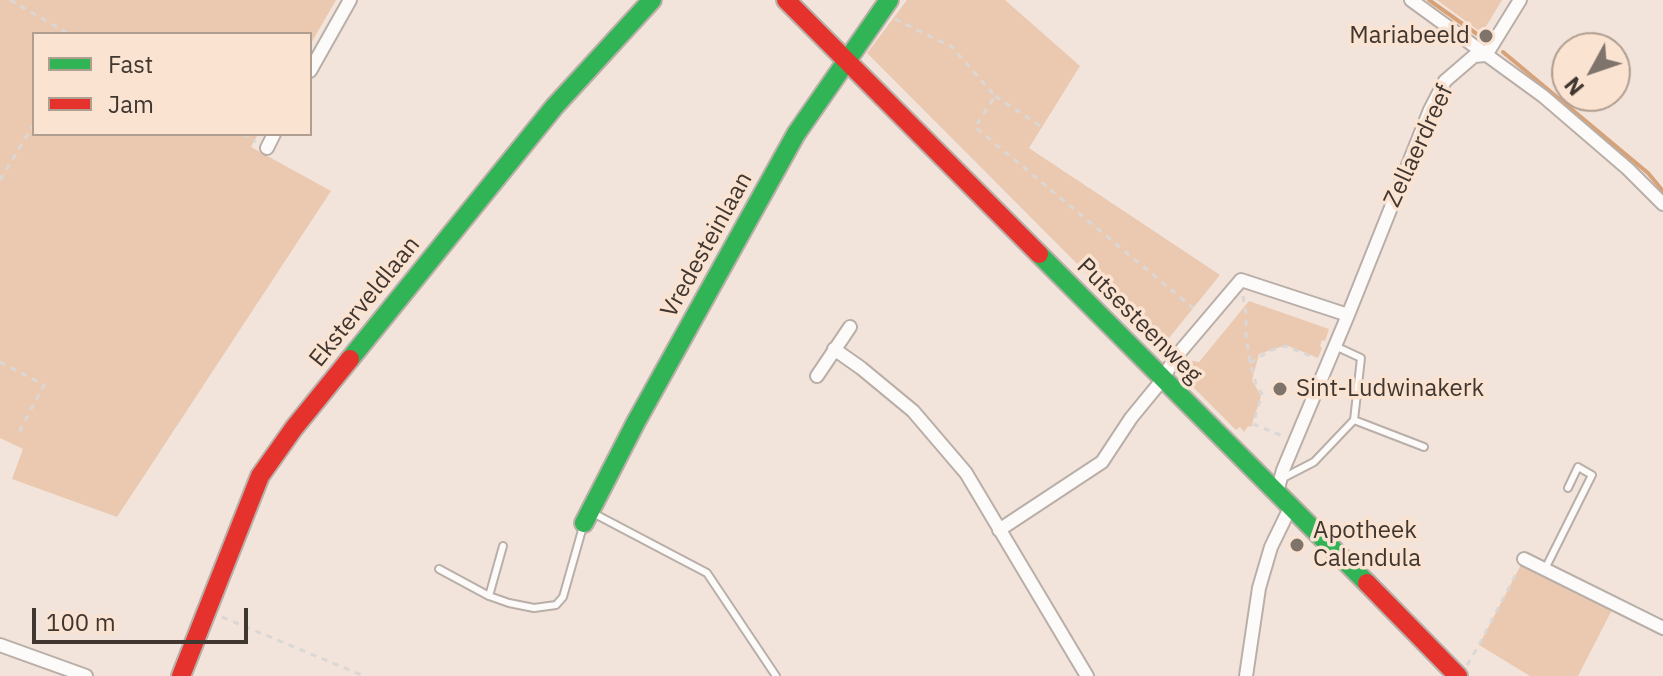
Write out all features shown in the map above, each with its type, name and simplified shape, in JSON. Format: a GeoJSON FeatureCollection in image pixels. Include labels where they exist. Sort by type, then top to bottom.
{"type":"FeatureCollection","features":[{"type":"Feature","properties":{"kind":"street"},"geometry":{"type":"LineString","coordinates":[[312,67],[350,0]]}},
{"type":"Feature","properties":{"kind":"street","name":"Eksterveldlaan"},"geometry":{"type":"LineString","coordinates":[[181,676],[260,476],[294,428],[555,106],[652,0]]}},
{"type":"Feature","properties":{"kind":"street","name":"Putsesteenweg"},"geometry":{"type":"LineString","coordinates":[[786,0],[1163,379],[1279,485],[1291,506],[1462,671]]}},
{"type":"Feature","properties":{"kind":"street"},"geometry":{"type":"LineString","coordinates":[[1411,0],[1543,96],[1628,169],[1663,204]]}},
{"type":"Feature","properties":{"kind":"street","name":"Zellaerdreef"},"geometry":{"type":"LineString","coordinates":[[1279,485],[1414,146],[1445,81],[1474,56],[1486,55],[1520,0]]}},
{"type":"Feature","properties":{"kind":"street","name":"Vredesteinlaan"},"geometry":{"type":"LineString","coordinates":[[587,517],[636,422],[796,134],[885,6]]}},
{"type":"Feature","properties":{"kind":"street"},"geometry":{"type":"LineString","coordinates":[[267,148],[273,136]]}},
{"type":"Feature","properties":{"kind":"street"},"geometry":{"type":"LineString","coordinates":[[999,530],[1102,462],[1131,418],[1163,379],[1174,359],[1241,280],[1348,315]]}},
{"type":"Feature","properties":{"kind":"street"},"geometry":{"type":"LineString","coordinates":[[817,376],[850,327]]}},
{"type":"Feature","properties":{"kind":"street"},"geometry":{"type":"LineString","coordinates":[[834,349],[913,411],[966,473],[1087,676]]}},
{"type":"Feature","properties":{"kind":"street"},"geometry":{"type":"LineString","coordinates":[[1246,676],[1259,588],[1271,547],[1291,506]]}},
{"type":"Feature","properties":{"kind":"street"},"geometry":{"type":"LineString","coordinates":[[1524,559],[1663,628]]}},
{"type":"Feature","properties":{"kind":"street"},"geometry":{"type":"LineString","coordinates":[[0,645],[86,676]]}},
{"type":"Feature","properties":{"kind":"lane"},"geometry":{"type":"LineString","coordinates":[[1279,485],[1314,462],[1354,420],[1361,358],[1335,346]]}},
{"type":"Feature","properties":{"kind":"lane"},"geometry":{"type":"LineString","coordinates":[[1354,420],[1424,447]]}},
{"type":"Feature","properties":{"kind":"lane"},"geometry":{"type":"LineString","coordinates":[[1545,570],[1592,475],[1578,467],[1568,488]]}},
{"type":"Feature","properties":{"kind":"lane"},"geometry":{"type":"LineString","coordinates":[[439,569],[489,596],[534,608],[556,605],[563,597],[587,517],[707,573],[776,676]]}},
{"type":"Feature","properties":{"kind":"lane"},"geometry":{"type":"LineString","coordinates":[[489,596],[503,546]]}},
{"type":"Feature","properties":{"kind":"path"},"geometry":{"type":"LineString","coordinates":[[10,0],[66,32]]}},
{"type":"Feature","properties":{"kind":"path"},"geometry":{"type":"LineString","coordinates":[[885,6],[952,47],[995,96],[1042,127]]}},
{"type":"Feature","properties":{"kind":"path"},"geometry":{"type":"LineString","coordinates":[[995,96],[975,127],[1193,308]]}},
{"type":"Feature","properties":{"kind":"path"},"geometry":{"type":"LineString","coordinates":[[0,180],[32,127]]}},
{"type":"Feature","properties":{"kind":"path"},"geometry":{"type":"LineString","coordinates":[[1241,280],[1250,363],[1262,394],[1253,424],[1295,441]]}},
{"type":"Feature","properties":{"kind":"path"},"geometry":{"type":"LineString","coordinates":[[1250,363],[1269,351],[1285,346],[1328,363]]}},
{"type":"Feature","properties":{"kind":"path"},"geometry":{"type":"LineString","coordinates":[[0,362],[44,385],[18,434]]}},
{"type":"Feature","properties":{"kind":"path"},"geometry":{"type":"LineString","coordinates":[[1462,671],[1524,559]]}},
{"type":"Feature","properties":{"kind":"path"},"geometry":{"type":"LineString","coordinates":[[207,611],[364,676]]}},
{"type":"Feature","properties":{"kind":"shaded area"},"geometry":{"type":"Polygon","coordinates":[[[0,0],[336,0],[312,42],[312,32],[32,32],[32,136],[257,136],[251,147],[331,191],[117,517],[12,479],[23,449],[0,438],[0,0]]]}},
{"type":"Feature","properties":{"kind":"shaded area"},"geometry":{"type":"Polygon","coordinates":[[[907,0],[1005,0],[1080,66],[1029,148],[1220,275],[1161,348],[867,53],[907,0]]]}},
{"type":"Feature","properties":{"kind":"shaded area"},"geometry":{"type":"Polygon","coordinates":[[[1437,0],[1502,0],[1482,33],[1437,0]]]}},
{"type":"Feature","properties":{"kind":"shaded area"},"geometry":{"type":"Polygon","coordinates":[[[1249,301],[1329,329],[1325,341],[1322,340],[1318,358],[1286,345],[1259,354],[1252,380],[1261,396],[1251,427],[1248,426],[1244,432],[1240,427],[1236,430],[1175,369],[1183,359],[1199,362],[1249,301]]]}},
{"type":"Feature","properties":{"kind":"shaded area"},"geometry":{"type":"Polygon","coordinates":[[[1524,559],[1615,604],[1578,676],[1530,676],[1479,645],[1524,559]]]}},
{"type":"Feature","properties":{"kind":"waterway"},"geometry":{"type":"LineString","coordinates":[[1429,0],[1484,39]]}},
{"type":"Feature","properties":{"kind":"waterway"},"geometry":{"type":"LineString","coordinates":[[1503,52],[1648,173],[1663,191]]}},
{"type":"Feature","properties":{"kind":"traffic: fast"},"geometry":{"type":"LineString","coordinates":[[350,359],[555,106],[652,0]]}},
{"type":"Feature","properties":{"kind":"traffic: fast"},"geometry":{"type":"LineString","coordinates":[[584,523],[636,422],[796,134],[889,0]]}},
{"type":"Feature","properties":{"kind":"traffic: fast"},"geometry":{"type":"LineString","coordinates":[[1039,254],[1367,583]]}},
{"type":"Feature","properties":{"kind":"traffic: jam"},"geometry":{"type":"LineString","coordinates":[[786,0],[1039,254]]}},
{"type":"Feature","properties":{"kind":"traffic: jam"},"geometry":{"type":"LineString","coordinates":[[181,676],[260,476],[350,359]]}},
{"type":"Feature","properties":{"kind":"traffic: jam"},"geometry":{"type":"LineString","coordinates":[[1367,583],[1458,676]]}},
{"type":"Feature","properties":{"kind":"place","name":"Mariabeeld"},"geometry":{"type":"Point","coordinates":[1486,36]}},
{"type":"Feature","properties":{"kind":"place","name":"Sint-Ludwinakerk"},"geometry":{"type":"Point","coordinates":[1280,389]}},
{"type":"Feature","properties":{"kind":"place","name":"Apotheek Calendula"},"geometry":{"type":"Point","coordinates":[1297,545]}}]}
